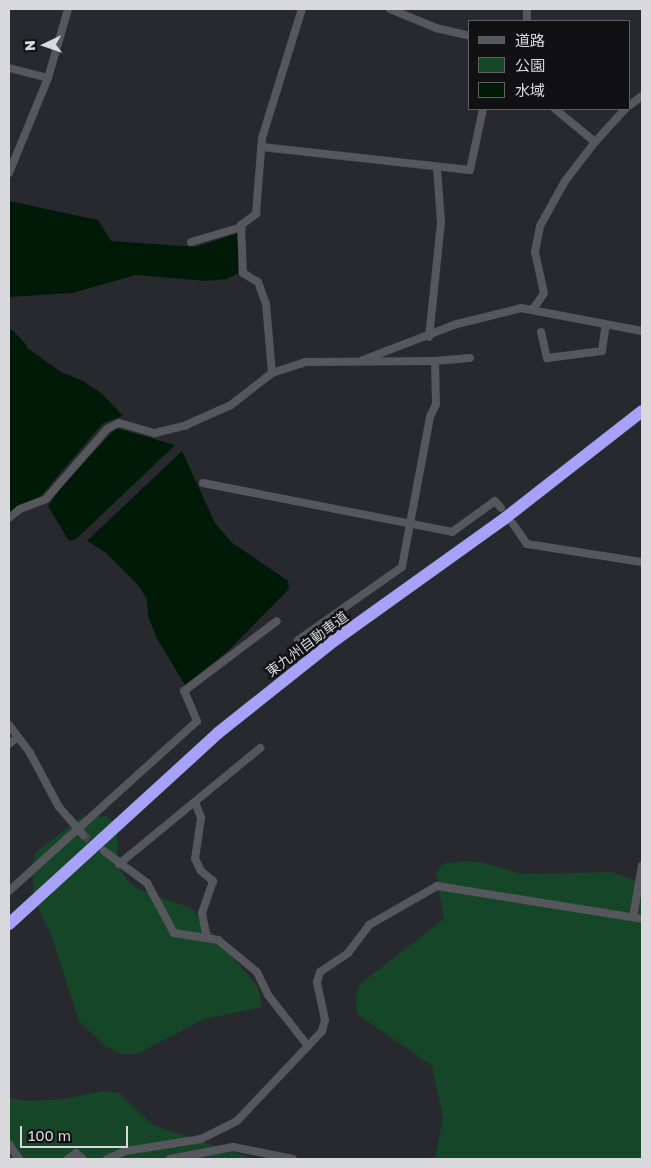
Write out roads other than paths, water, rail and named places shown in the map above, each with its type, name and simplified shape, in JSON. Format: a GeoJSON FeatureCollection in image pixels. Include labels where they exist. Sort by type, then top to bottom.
{"type":"FeatureCollection","features":[{"type":"Feature","properties":{"kind":"highway","name":"東九州自動車道"},"geometry":{"type":"LineString","coordinates":[[9,924],[225,727],[335,640],[570,469],[642,411]]}},
{"type":"Feature","properties":{"kind":"street"},"geometry":{"type":"LineString","coordinates":[[9,173],[48,78],[68,9]]}},
{"type":"Feature","properties":{"kind":"street"},"geometry":{"type":"LineString","coordinates":[[191,242],[242,227],[256,214],[262,147],[268,111],[302,9]]}},
{"type":"Feature","properties":{"kind":"street"},"geometry":{"type":"LineString","coordinates":[[390,9],[436,28],[468,36]]}},
{"type":"Feature","properties":{"kind":"street"},"geometry":{"type":"LineString","coordinates":[[9,68],[48,78]]}},
{"type":"Feature","properties":{"kind":"street"},"geometry":{"type":"LineString","coordinates":[[631,104],[642,96]]}},
{"type":"Feature","properties":{"kind":"street"},"geometry":{"type":"LineString","coordinates":[[262,147],[470,170],[483,110]]}},
{"type":"Feature","properties":{"kind":"street"},"geometry":{"type":"LineString","coordinates":[[556,110],[594,142]]}},
{"type":"Feature","properties":{"kind":"street"},"geometry":{"type":"LineString","coordinates":[[533,309],[544,292],[535,252],[540,226],[565,181],[594,142],[625,110]]}},
{"type":"Feature","properties":{"kind":"street"},"geometry":{"type":"LineString","coordinates":[[429,337],[441,222],[438,167]]}},
{"type":"Feature","properties":{"kind":"street"},"geometry":{"type":"LineString","coordinates":[[242,227],[243,273],[258,282],[266,304],[272,373]]}},
{"type":"Feature","properties":{"kind":"street"},"geometry":{"type":"LineString","coordinates":[[362,360],[429,337],[458,324],[521,308],[642,331]]}},
{"type":"Feature","properties":{"kind":"street"},"geometry":{"type":"LineString","coordinates":[[541,332],[547,358],[602,350],[606,324]]}},
{"type":"Feature","properties":{"kind":"street"},"geometry":{"type":"LineString","coordinates":[[9,518],[20,509],[46,499],[107,429],[119,423],[155,433],[186,425],[231,405],[272,373],[306,362],[362,360],[383,363],[470,358]]}},
{"type":"Feature","properties":{"kind":"street"},"geometry":{"type":"LineString","coordinates":[[298,640],[402,567],[430,417],[436,404],[435,361]]}},
{"type":"Feature","properties":{"kind":"street"},"geometry":{"type":"LineString","coordinates":[[204,483],[452,532],[495,501],[501,508]]}},
{"type":"Feature","properties":{"kind":"street"},"geometry":{"type":"LineString","coordinates":[[513,524],[528,544],[642,562]]}},
{"type":"Feature","properties":{"kind":"street"},"geometry":{"type":"LineString","coordinates":[[9,891],[75,829],[197,721],[184,691],[277,621]]}},
{"type":"Feature","properties":{"kind":"street"},"geometry":{"type":"LineString","coordinates":[[9,725],[75,829],[83,835]]}},
{"type":"Feature","properties":{"kind":"street"},"geometry":{"type":"LineString","coordinates":[[9,744],[18,737]]}},
{"type":"Feature","properties":{"kind":"street"},"geometry":{"type":"LineString","coordinates":[[120,864],[260,748]]}},
{"type":"Feature","properties":{"kind":"street"},"geometry":{"type":"LineString","coordinates":[[195,802],[202,818],[195,859],[201,871],[213,881],[202,913],[207,938]]}},
{"type":"Feature","properties":{"kind":"street"},"geometry":{"type":"LineString","coordinates":[[104,851],[148,883],[174,933],[218,940],[257,972],[268,995],[308,1046]]}},
{"type":"Feature","properties":{"kind":"street"},"geometry":{"type":"LineString","coordinates":[[633,917],[642,866]]}},
{"type":"Feature","properties":{"kind":"street"},"geometry":{"type":"LineString","coordinates":[[107,1159],[126,1151],[200,1139],[237,1121],[322,1031],[325,1020],[318,995],[320,972],[348,953],[370,925],[437,886],[642,919]]}},
{"type":"Feature","properties":{"kind":"street"},"geometry":{"type":"LineString","coordinates":[[9,1144],[18,1159]]}},
{"type":"Feature","properties":{"kind":"street"},"geometry":{"type":"LineString","coordinates":[[170,1159],[233,1147],[294,1159]]}},
{"type":"Feature","properties":{"kind":"street"},"geometry":{"type":"LineString","coordinates":[[68,1159],[76,1153],[83,1159]]}},
{"type":"Feature","properties":{"kind":"water"},"geometry":{"type":"Polygon","coordinates":[[[9,201],[98,220],[111,241],[196,247],[238,233],[238,273],[227,279],[206,281],[136,275],[72,293],[9,297],[9,201]]]}},
{"type":"Feature","properties":{"kind":"water"},"geometry":{"type":"Polygon","coordinates":[[[9,341],[17,349],[23,345],[61,372],[81,380],[101,393],[123,416],[103,423],[39,498],[9,513],[9,341]]]}},
{"type":"Feature","properties":{"kind":"water"},"geometry":{"type":"Polygon","coordinates":[[[116,428],[175,445],[75,540],[69,541],[48,506],[63,485],[116,428]]]}},
{"type":"Feature","properties":{"kind":"water"},"geometry":{"type":"Polygon","coordinates":[[[182,451],[215,523],[231,542],[288,581],[289,589],[229,650],[185,685],[157,639],[148,616],[147,599],[137,584],[105,552],[87,541],[182,451]]]}},
{"type":"Feature","properties":{"kind":"waterway"},"geometry":{"type":"LineString","coordinates":[[9,335],[21,348]]}},
{"type":"Feature","properties":{"kind":"tunnel"},"geometry":{"type":"LineString","coordinates":[[83,835],[98,847]]}}]}
